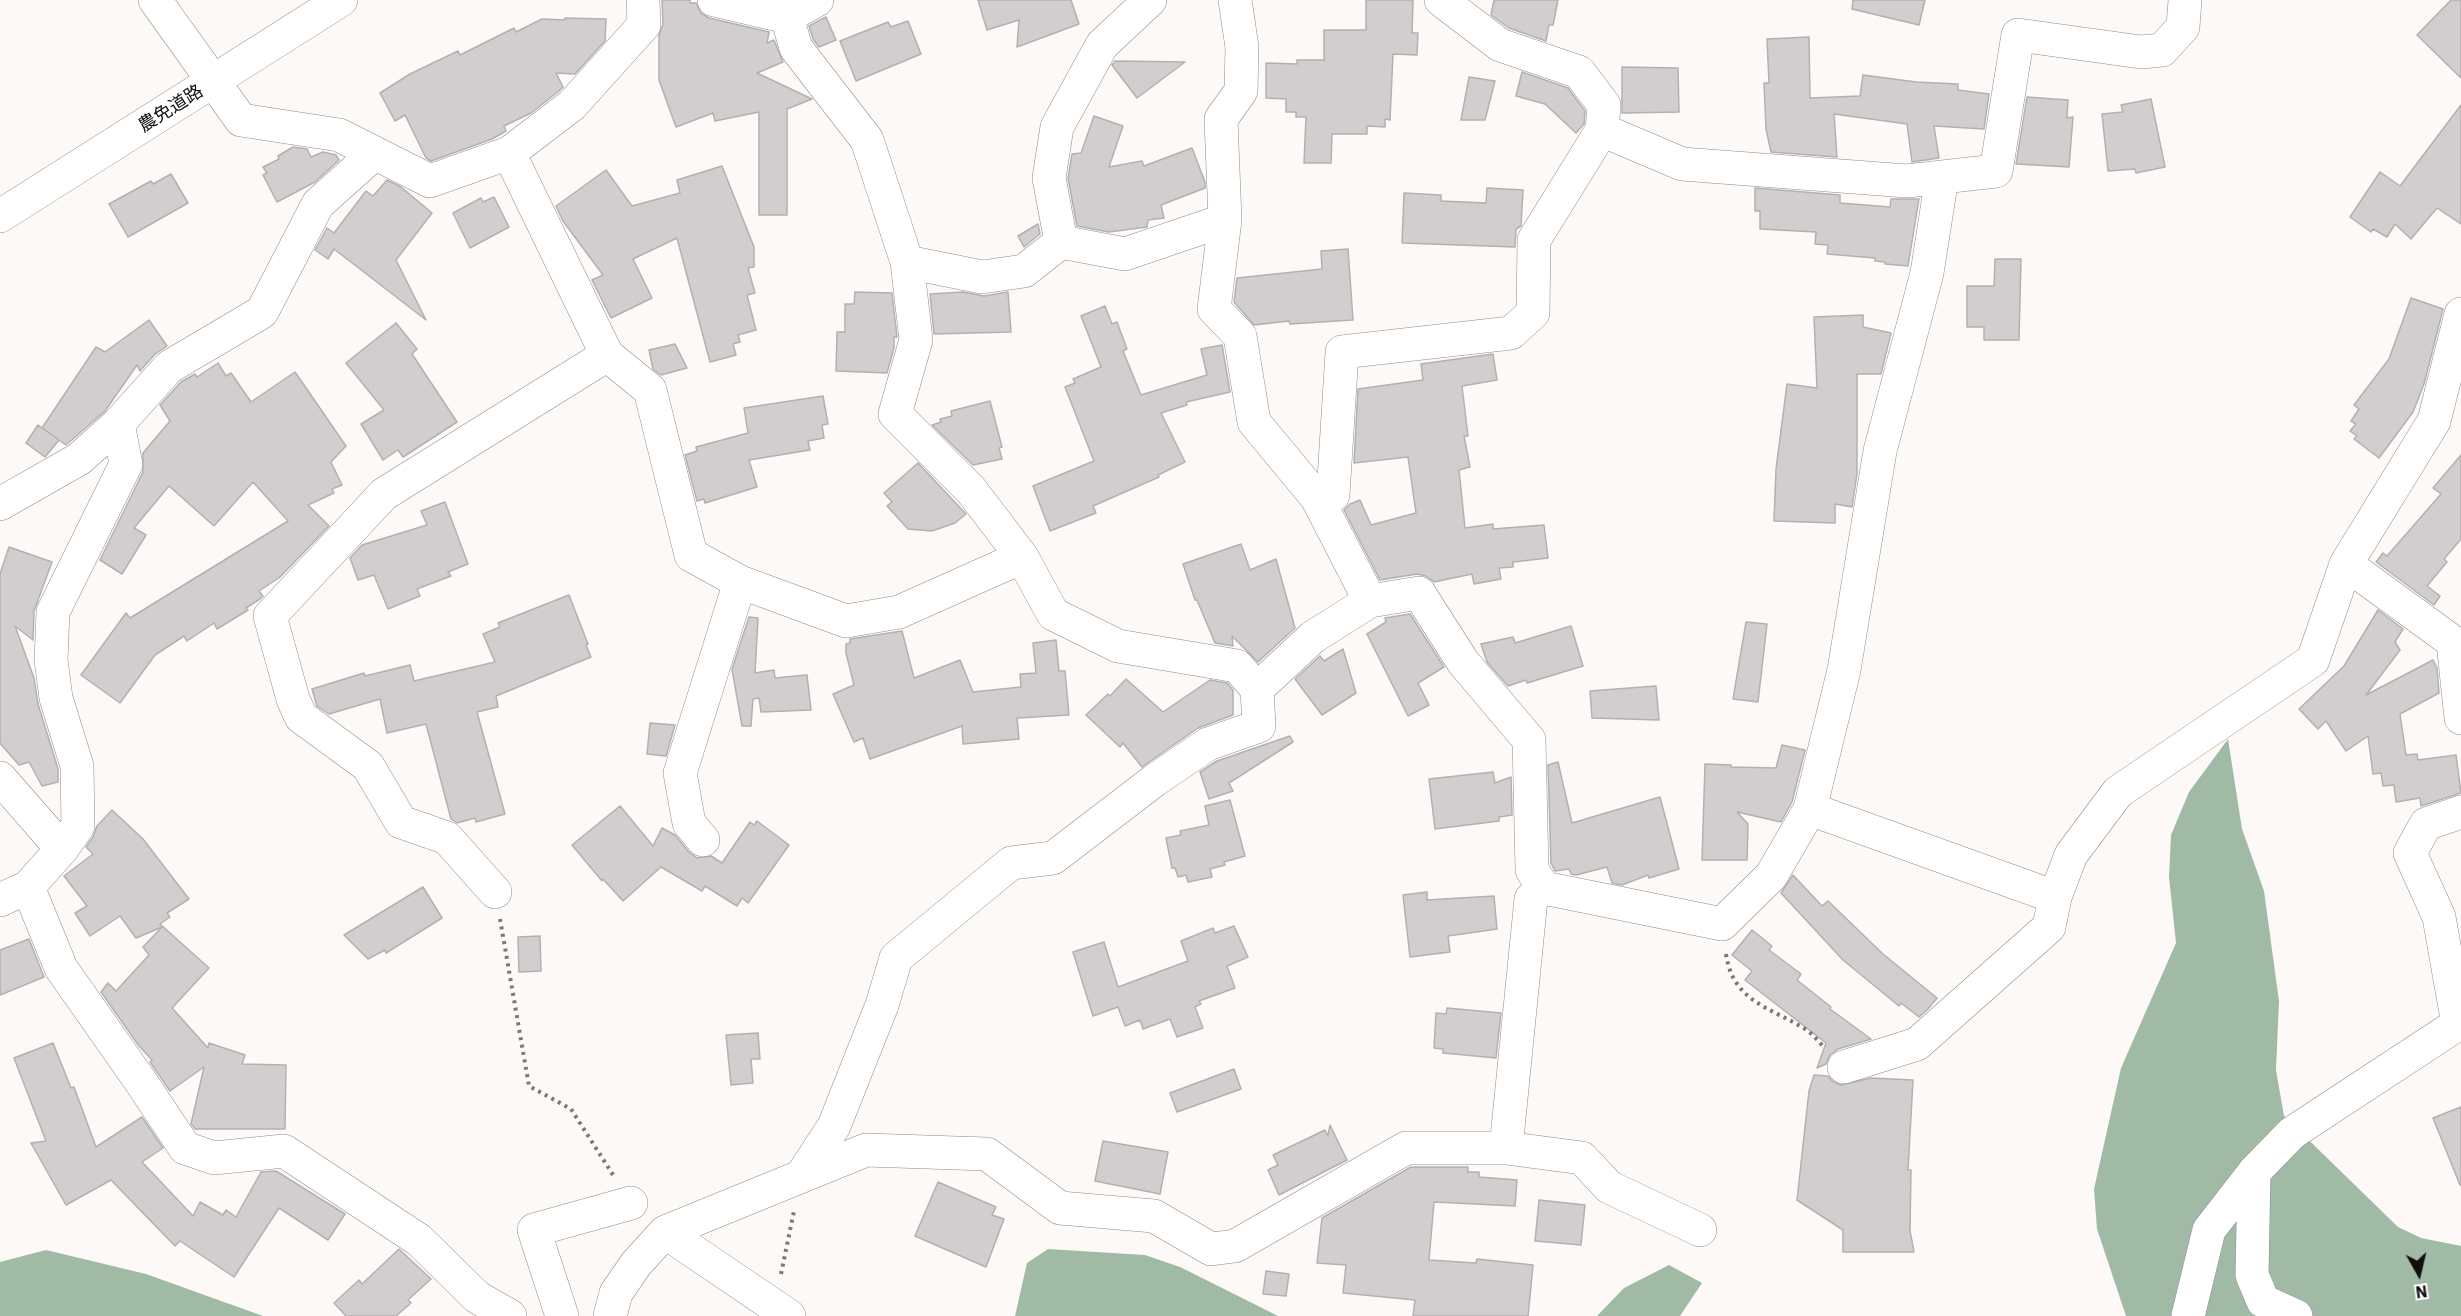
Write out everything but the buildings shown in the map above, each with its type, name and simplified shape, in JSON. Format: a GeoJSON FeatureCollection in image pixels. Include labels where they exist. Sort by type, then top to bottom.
{"type":"FeatureCollection","features":[{"type":"Feature","properties":{"kind":"street"},"geometry":{"type":"LineString","coordinates":[[155,0],[241,120],[339,135],[430,181],[509,153],[572,105],[644,25],[643,0]]}},
{"type":"Feature","properties":{"kind":"street","name":"農免道路"},"geometry":{"type":"LineString","coordinates":[[0,216],[341,0]]}},
{"type":"Feature","properties":{"kind":"street"},"geometry":{"type":"LineString","coordinates":[[714,0],[787,17],[817,0]]}},
{"type":"Feature","properties":{"kind":"street"},"geometry":{"type":"LineString","coordinates":[[1061,242],[1048,178],[1057,128],[1102,45],[1150,0]]}},
{"type":"Feature","properties":{"kind":"street"},"geometry":{"type":"LineString","coordinates":[[1235,0],[1242,47],[1241,91],[1221,119],[1225,220],[1214,309],[1240,336],[1254,422],[1317,498],[1370,601]]}},
{"type":"Feature","properties":{"kind":"street"},"geometry":{"type":"LineString","coordinates":[[1317,498],[1333,495],[1342,352],[1511,333],[1533,312],[1534,240],[1602,130],[1604,105],[1579,72],[1500,45],[1442,0]]}},
{"type":"Feature","properties":{"kind":"street"},"geometry":{"type":"LineString","coordinates":[[1602,130],[1682,164],[1907,181],[1996,171],[2018,35],[2141,52],[2162,50],[2183,27],[2185,0]]}},
{"type":"Feature","properties":{"kind":"street"},"geometry":{"type":"LineString","coordinates":[[787,17],[796,48],[867,140],[907,262],[916,340],[895,414],[971,490],[1022,557],[1053,614],[1118,646],[1237,666],[1257,689],[1259,726],[1208,744],[1155,780],[1053,858],[1011,863],[897,958],[882,1005],[834,1126],[802,1175]]}},
{"type":"Feature","properties":{"kind":"street"},"geometry":{"type":"LineString","coordinates":[[0,504],[80,459],[118,424],[169,367],[262,312],[318,204],[375,153]]}},
{"type":"Feature","properties":{"kind":"street"},"geometry":{"type":"LineString","coordinates":[[509,153],[607,356],[650,390],[691,555],[740,582],[846,621],[899,612],[1022,557]]}},
{"type":"Feature","properties":{"kind":"street"},"geometry":{"type":"LineString","coordinates":[[1257,689],[1313,637],[1370,601],[1419,593],[1463,662],[1529,740],[1532,870],[1544,888],[1722,924],[1771,876],[1809,809],[1844,670],[1880,451],[1927,273],[1942,177]]}},
{"type":"Feature","properties":{"kind":"street"},"geometry":{"type":"LineString","coordinates":[[907,262],[982,278],[1024,271],[1061,242],[1125,254],[1225,220]]}},
{"type":"Feature","properties":{"kind":"street"},"geometry":{"type":"LineString","coordinates":[[1844,1067],[1917,1044],[2049,927],[2055,897],[2071,855],[2118,792],[2313,660],[2346,564],[2434,421],[2461,314]]}},
{"type":"Feature","properties":{"kind":"street"},"geometry":{"type":"LineString","coordinates":[[495,892],[447,838],[401,822],[368,766],[301,717],[293,699],[270,616],[384,494],[607,356]]}},
{"type":"Feature","properties":{"kind":"street"},"geometry":{"type":"LineString","coordinates":[[118,424],[126,464],[53,612],[51,660],[56,698],[77,766],[78,826],[62,849],[14,894],[61,968],[185,1148],[214,1158],[284,1151],[419,1239],[477,1297],[510,1316]]}},
{"type":"Feature","properties":{"kind":"street"},"geometry":{"type":"LineString","coordinates":[[2346,564],[2453,642],[2461,718]]}},
{"type":"Feature","properties":{"kind":"street"},"geometry":{"type":"LineString","coordinates":[[703,840],[689,823],[680,773],[740,582]]}},
{"type":"Feature","properties":{"kind":"street"},"geometry":{"type":"LineString","coordinates":[[0,778],[62,849]]}},
{"type":"Feature","properties":{"kind":"street"},"geometry":{"type":"LineString","coordinates":[[1809,809],[2055,897]]}},
{"type":"Feature","properties":{"kind":"street"},"geometry":{"type":"LineString","coordinates":[[2188,1316],[2209,1230],[2254,1172],[2292,1132],[2458,1024],[2439,917],[2410,853],[2426,824],[2461,812]]}},
{"type":"Feature","properties":{"kind":"street"},"geometry":{"type":"LineString","coordinates":[[1506,1148],[1531,899],[1544,888]]}},
{"type":"Feature","properties":{"kind":"street"},"geometry":{"type":"LineString","coordinates":[[610,1316],[616,1293],[636,1264],[665,1232],[866,1150],[987,1154],[1060,1208],[1154,1216],[1210,1249],[1235,1246],[1406,1148],[1506,1148],[1582,1158],[1608,1187],[1700,1230]]}},
{"type":"Feature","properties":{"kind":"street"},"geometry":{"type":"LineString","coordinates":[[2254,1172],[2252,1275],[2264,1301],[2296,1316]]}},
{"type":"Feature","properties":{"kind":"street"},"geometry":{"type":"LineString","coordinates":[[562,1316],[534,1230],[631,1203]]}},
{"type":"Feature","properties":{"kind":"street"},"geometry":{"type":"LineString","coordinates":[[665,1232],[782,1310]]}},
{"type":"Feature","properties":{"kind":"path"},"geometry":{"type":"LineString","coordinates":[[495,892],[529,1086],[571,1109],[631,1203]]}},
{"type":"Feature","properties":{"kind":"path"},"geometry":{"type":"LineString","coordinates":[[1722,924],[1728,969],[1748,998],[1807,1030],[1844,1067]]}},
{"type":"Feature","properties":{"kind":"path"},"geometry":{"type":"LineString","coordinates":[[782,1310],[802,1175]]}},
{"type":"Feature","properties":{"kind":"green space"},"geometry":{"type":"Polygon","coordinates":[[[2228,739],[2242,829],[2264,891],[2279,1001],[2276,1070],[2284,1116],[2398,1227],[2421,1238],[2461,1246],[2461,1316],[2126,1316],[2097,1229],[2094,1189],[2121,1068],[2176,943],[2169,877],[2171,835],[2189,792],[2228,739]]]}},
{"type":"Feature","properties":{"kind":"green space"},"geometry":{"type":"Polygon","coordinates":[[[1048,1249],[1145,1255],[1180,1267],[1278,1316],[1015,1316],[1027,1263],[1048,1249]]]}},
{"type":"Feature","properties":{"kind":"green space"},"geometry":{"type":"Polygon","coordinates":[[[46,1250],[146,1274],[263,1316],[0,1316],[0,1262],[46,1250]]]}},
{"type":"Feature","properties":{"kind":"green space"},"geometry":{"type":"Polygon","coordinates":[[[1669,1265],[1702,1283],[1680,1316],[1597,1316],[1624,1288],[1669,1265]]]}}]}
